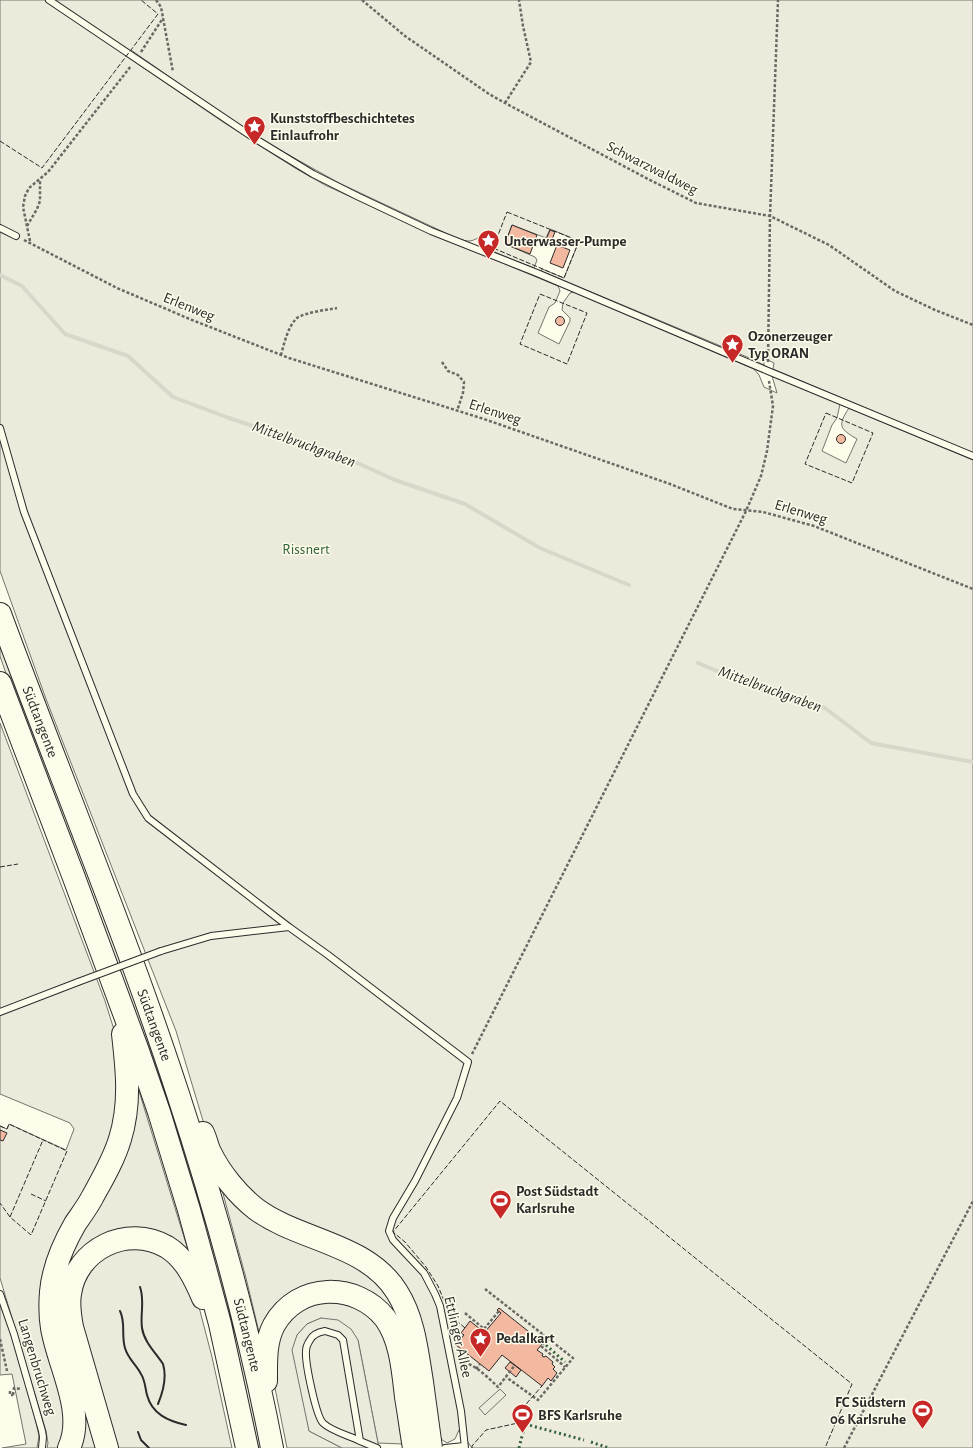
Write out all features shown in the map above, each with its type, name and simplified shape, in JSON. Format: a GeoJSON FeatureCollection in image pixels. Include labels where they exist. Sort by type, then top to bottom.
{"type":"FeatureCollection","features":[{"type":"Feature","properties":{"kind":"highway","name":"Südtangente"},"geometry":{"type":"LineString","coordinates":[[0,614],[122,936],[178,1092],[209,1192],[231,1271],[272,1448]]}},
{"type":"Feature","properties":{"kind":"highway","name":"Südtangente"},"geometry":{"type":"LineString","coordinates":[[0,683],[138,1051],[170,1146],[220,1324],[247,1448]]}},
{"type":"Feature","properties":{"kind":"highway"},"geometry":{"type":"LineString","coordinates":[[69,1448],[74,1436],[74,1415],[70,1394],[52,1328],[50,1311],[51,1292],[55,1272],[64,1247],[108,1168],[120,1138],[126,1113],[128,1083],[120,1005]]}},
{"type":"Feature","properties":{"kind":"highway"},"geometry":{"type":"LineString","coordinates":[[178,1092],[202,1128],[210,1152],[224,1175],[238,1192],[256,1209],[276,1221],[362,1259],[385,1277],[397,1291],[412,1325],[418,1359],[427,1446]]}},
{"type":"Feature","properties":{"kind":"highway"},"geometry":{"type":"LineString","coordinates":[[107,1448],[72,1327],[69,1296],[75,1276],[81,1265],[92,1253],[104,1245],[118,1240],[130,1237],[152,1240],[167,1247],[181,1259],[191,1272],[205,1304],[220,1324]]}},
{"type":"Feature","properties":{"kind":"highway"},"geometry":{"type":"LineString","coordinates":[[266,1417],[266,1353],[268,1338],[275,1324],[287,1309],[296,1302],[311,1295],[328,1291],[349,1294],[359,1297],[374,1307],[385,1319],[392,1330],[427,1446]]}},
{"type":"Feature","properties":{"kind":"lane"},"geometry":{"type":"LineString","coordinates":[[49,0],[254,138],[314,174],[359,197],[431,231],[537,273],[973,456]]}},
{"type":"Feature","properties":{"kind":"lane"},"geometry":{"type":"LineString","coordinates":[[0,228],[16,236]]}},
{"type":"Feature","properties":{"kind":"lane"},"geometry":{"type":"LineString","coordinates":[[0,428],[24,512],[132,794],[148,818],[468,1062]]}},
{"type":"Feature","properties":{"kind":"lane"},"geometry":{"type":"LineString","coordinates":[[0,1012],[161,952],[211,936],[289,927]]}},
{"type":"Feature","properties":{"kind":"lane","name":"Ettlinger Allee"},"geometry":{"type":"LineString","coordinates":[[465,1447],[461,1411],[440,1306],[424,1273],[393,1240],[389,1231],[393,1218],[415,1181],[457,1098],[468,1062]]}},
{"type":"Feature","properties":{"kind":"lane","name":"Langenbruchweg"},"geometry":{"type":"LineString","coordinates":[[0,1294],[14,1334],[42,1431],[42,1448]]}},
{"type":"Feature","properties":{"kind":"lane"},"geometry":{"type":"LineString","coordinates":[[360,1441],[343,1340],[332,1332],[325,1331],[314,1334],[310,1339],[306,1351],[313,1394],[322,1422],[327,1426],[360,1441],[377,1448]]}},
{"type":"Feature","properties":{"kind":"lane"},"geometry":{"type":"LineString","coordinates":[[427,1446],[465,1447]]}},
{"type":"Feature","properties":{"kind":"path"},"geometry":{"type":"LineString","coordinates":[[156,0],[161,7],[176,86]]}},
{"type":"Feature","properties":{"kind":"path","name":"Schwarzwaldweg"},"geometry":{"type":"LineString","coordinates":[[362,0],[405,36],[489,94],[505,103],[696,203],[770,216],[830,245],[895,291],[935,310],[973,325]]}},
{"type":"Feature","properties":{"kind":"path"},"geometry":{"type":"LineString","coordinates":[[505,103],[531,62],[519,0]]}},
{"type":"Feature","properties":{"kind":"path"},"geometry":{"type":"LineString","coordinates":[[468,1062],[746,511],[761,476],[767,451],[773,406],[768,371],[770,216],[778,0]]}},
{"type":"Feature","properties":{"kind":"path"},"geometry":{"type":"LineString","coordinates":[[30,242],[23,207],[25,196],[29,188],[48,172],[136,59],[163,18]]}},
{"type":"Feature","properties":{"kind":"path"},"geometry":{"type":"LineString","coordinates":[[27,226],[40,201],[40,180]]}},
{"type":"Feature","properties":{"kind":"path","name":"Erlenweg"},"geometry":{"type":"LineString","coordinates":[[16,236],[117,288],[281,356],[457,411],[670,484],[733,509],[763,512],[814,526],[973,589]]}},
{"type":"Feature","properties":{"kind":"path"},"geometry":{"type":"LineString","coordinates":[[281,356],[287,334],[297,318],[314,312],[337,308]]}},
{"type":"Feature","properties":{"kind":"path"},"geometry":{"type":"LineString","coordinates":[[442,362],[448,371],[458,375],[464,382],[463,393],[457,411]]}},
{"type":"Feature","properties":{"kind":"path"},"geometry":{"type":"LineString","coordinates":[[844,1448],[973,1201]]}},
{"type":"Feature","properties":{"kind":"path"},"geometry":{"type":"LineString","coordinates":[[486,1289],[573,1358],[538,1400],[506,1377]]}},
{"type":"Feature","properties":{"kind":"path"},"geometry":{"type":"LineString","coordinates":[[464,1313],[484,1329],[499,1312]]}},
{"type":"Feature","properties":{"kind":"path"},"geometry":{"type":"LineString","coordinates":[[540,1340],[544,1335]]}},
{"type":"Feature","properties":{"kind":"path"},"geometry":{"type":"LineString","coordinates":[[0,1339],[7,1371]]}},
{"type":"Feature","properties":{"kind":"path"},"geometry":{"type":"LineString","coordinates":[[548,1339],[541,1346],[565,1367]]}},
{"type":"Feature","properties":{"kind":"path"},"geometry":{"type":"LineString","coordinates":[[452,1362],[467,1363],[498,1387],[515,1365]]}},
{"type":"Feature","properties":{"kind":"path"},"geometry":{"type":"LineString","coordinates":[[476,1369],[480,1364]]}},
{"type":"Feature","properties":{"kind":"path"},"geometry":{"type":"LineString","coordinates":[[10,1391],[10,1395],[13,1395],[14,1388],[25,1390]]}},
{"type":"Feature","properties":{"kind":"green space","name":"Rissnert"},"geometry":{"type":"Polygon","coordinates":[[[0,0],[973,0],[973,453],[773,369],[774,363],[764,358],[764,365],[541,271],[542,269],[564,278],[579,241],[550,229],[546,238],[512,225],[505,244],[535,257],[537,260],[534,268],[497,253],[491,249],[488,239],[481,236],[470,241],[454,237],[339,183],[247,131],[131,50],[126,56],[223,122],[295,168],[325,185],[427,232],[558,286],[560,291],[555,303],[549,307],[538,333],[559,344],[570,321],[570,318],[562,310],[563,303],[570,293],[574,292],[754,369],[759,375],[764,387],[777,393],[772,376],[840,404],[837,418],[832,425],[822,451],[846,463],[857,439],[844,430],[842,426],[843,419],[849,408],[973,460],[973,1448],[472,1448],[459,1430],[455,1439],[447,1443],[441,1439],[412,1304],[297,1221],[248,1192],[207,1134],[176,1031],[46,699],[0,571],[0,0]]]}},
{"type":"Feature","properties":{"kind":"green space"},"geometry":{"type":"Polygon","coordinates":[[[0,636],[115,942],[188,1155],[238,1336],[262,1448],[256,1448],[0,656],[0,636]]]}},
{"type":"Feature","properties":{"kind":"green space"},"geometry":{"type":"Polygon","coordinates":[[[0,723],[105,1001],[116,1036],[121,1071],[112,1139],[61,1235],[66,1400],[63,1448],[47,1448],[48,1443],[46,1431],[0,1278],[0,1126],[7,1129],[9,1124],[66,1150],[74,1129],[70,1123],[0,1094],[0,723]]]}},
{"type":"Feature","properties":{"kind":"green space"},"geometry":{"type":"Polygon","coordinates":[[[138,1088],[188,1250],[112,1236],[63,1309],[101,1448],[76,1448],[56,1289],[138,1088]]]}},
{"type":"Feature","properties":{"kind":"green space"},"geometry":{"type":"Polygon","coordinates":[[[222,1190],[366,1270],[400,1308],[406,1354],[337,1286],[260,1336],[222,1190]]]}},
{"type":"Feature","properties":{"kind":"green space"},"geometry":{"type":"Polygon","coordinates":[[[120,1247],[159,1250],[194,1288],[212,1357],[232,1448],[116,1448],[76,1313],[84,1273],[120,1247]]]}},
{"type":"Feature","properties":{"kind":"green space"},"geometry":{"type":"Polygon","coordinates":[[[310,1301],[353,1302],[386,1333],[403,1444],[378,1443],[358,1340],[321,1318],[307,1324],[297,1335],[309,1431],[342,1448],[287,1448],[273,1378],[280,1327],[310,1301]]]}},
{"type":"Feature","properties":{"kind":"green space"},"geometry":{"type":"Polygon","coordinates":[[[0,1304],[14,1343],[35,1418],[39,1436],[37,1448],[2,1448],[26,1444],[12,1374],[0,1375],[0,1304]]]}},
{"type":"Feature","properties":{"kind":"shaded area"},"geometry":{"type":"Polygon","coordinates":[[[321,1318],[338,1320],[351,1329],[358,1340],[379,1448],[342,1448],[309,1431],[292,1350],[297,1335],[307,1324],[321,1318]]]}},
{"type":"Feature","properties":{"kind":"shaded area"},"geometry":{"type":"Polygon","coordinates":[[[500,1389],[506,1395],[485,1415],[479,1408],[500,1389]]]}},
{"type":"Feature","properties":{"kind":"building"},"geometry":{"type":"Polygon","coordinates":[[[512,225],[537,235],[530,254],[505,244],[512,225]]]}},
{"type":"Feature","properties":{"kind":"building"},"geometry":{"type":"Polygon","coordinates":[[[550,230],[555,232],[551,242],[546,240],[550,230]]]}},
{"type":"Feature","properties":{"kind":"building"},"geometry":{"type":"Polygon","coordinates":[[[557,245],[570,250],[563,268],[550,263],[557,245]]]}},
{"type":"Feature","properties":{"kind":"building"},"geometry":{"type":"Polygon","coordinates":[[[558,317],[562,317],[564,321],[562,325],[558,325],[556,323],[556,319],[558,317]]]}},
{"type":"Feature","properties":{"kind":"building"},"geometry":{"type":"Polygon","coordinates":[[[839,435],[843,435],[845,439],[843,443],[839,443],[837,441],[837,437],[839,435]]]}},
{"type":"Feature","properties":{"kind":"building"},"geometry":{"type":"Polygon","coordinates":[[[0,1130],[7,1133],[3,1141],[0,1140],[0,1130]]]}},
{"type":"Feature","properties":{"kind":"building"},"geometry":{"type":"Polygon","coordinates":[[[499,1308],[543,1343],[537,1350],[543,1354],[542,1356],[546,1356],[553,1362],[552,1364],[555,1367],[553,1369],[557,1373],[551,1381],[548,1378],[542,1386],[502,1355],[489,1371],[456,1345],[464,1335],[461,1333],[470,1321],[480,1329],[475,1335],[479,1339],[501,1313],[497,1310],[499,1308]]]}},
{"type":"Feature","properties":{"kind":"building"},"geometry":{"type":"Polygon","coordinates":[[[510,1362],[521,1370],[516,1377],[505,1368],[510,1362]]]}},
{"type":"Feature","properties":{"kind":"waterway","name":"Mittelbruchgraben"},"geometry":{"type":"LineString","coordinates":[[0,275],[22,286],[65,334],[128,356],[173,397],[229,418],[342,456],[395,480],[465,504],[540,548],[629,585]]}},
{"type":"Feature","properties":{"kind":"waterway","name":"Mittelbruchgraben"},"geometry":{"type":"LineString","coordinates":[[698,663],[767,692],[825,708],[871,743],[973,762]]}},
{"type":"Feature","properties":{"kind":"hedge"},"geometry":{"type":"LineString","coordinates":[[546,1345],[565,1362]]}},
{"type":"Feature","properties":{"kind":"hedge"},"geometry":{"type":"LineString","coordinates":[[519,1448],[525,1424],[584,1440]]}},
{"type":"Feature","properties":{"kind":"hedge"},"geometry":{"type":"LineString","coordinates":[[591,1442],[609,1448]]}},
{"type":"Feature","properties":{"kind":"fence"},"geometry":{"type":"LineString","coordinates":[[0,141],[42,168],[158,14],[141,0]]}},
{"type":"Feature","properties":{"kind":"fence"},"geometry":{"type":"LineString","coordinates":[[507,212],[579,241],[564,278],[493,248],[507,212]]}},
{"type":"Feature","properties":{"kind":"fence"},"geometry":{"type":"LineString","coordinates":[[540,294],[587,313],[567,364],[520,344],[540,294]]}},
{"type":"Feature","properties":{"kind":"fence"},"geometry":{"type":"LineString","coordinates":[[826,413],[873,433],[852,483],[805,464],[826,413]]}},
{"type":"Feature","properties":{"kind":"fence"},"geometry":{"type":"LineString","coordinates":[[0,867],[18,864]]}},
{"type":"Feature","properties":{"kind":"fence"},"geometry":{"type":"LineString","coordinates":[[465,1328],[450,1315],[438,1286],[426,1267],[405,1242],[393,1232],[500,1101],[852,1384],[825,1448]]}},
{"type":"Feature","properties":{"kind":"fence"},"geometry":{"type":"LineString","coordinates":[[0,1126],[7,1129],[9,1124],[67,1151],[31,1235],[10,1217],[0,1203]]}},
{"type":"Feature","properties":{"kind":"fence"},"geometry":{"type":"LineString","coordinates":[[10,1217],[43,1140]]}},
{"type":"Feature","properties":{"kind":"fence"},"geometry":{"type":"LineString","coordinates":[[31,1194],[46,1201]]}},
{"type":"Feature","properties":{"kind":"fence"},"geometry":{"type":"LineString","coordinates":[[472,1448],[472,1446],[486,1430],[518,1423],[527,1403],[542,1386]]}},
{"type":"Feature","properties":{"kind":"wall"},"geometry":{"type":"LineString","coordinates":[[140,1287],[142,1297],[143,1333],[148,1343],[163,1364],[165,1374],[164,1384],[158,1404]]}},
{"type":"Feature","properties":{"kind":"wall"},"geometry":{"type":"LineString","coordinates":[[120,1311],[123,1320],[123,1338],[125,1348],[142,1376],[149,1402],[162,1416],[186,1425]]}},
{"type":"Feature","properties":{"kind":"wall"},"geometry":{"type":"LineString","coordinates":[[138,1432],[141,1440],[149,1448]]}},
{"type":"Feature","properties":{"kind":"place","name":"Kunststoffbeschichtetes Einlaufrohr"},"geometry":{"type":"Point","coordinates":[254,146]}},
{"type":"Feature","properties":{"kind":"place","name":"Unterwasser-Pumpe"},"geometry":{"type":"Point","coordinates":[488,260]}},
{"type":"Feature","properties":{"kind":"place","name":"Ozonerzeuger Typ ORAN"},"geometry":{"type":"Point","coordinates":[733,364]}},
{"type":"Feature","properties":{"kind":"place","name":"Post Südstadt Karlsruhe"},"geometry":{"type":"Point","coordinates":[500,1220]}},
{"type":"Feature","properties":{"kind":"place","name":"Pedalkart"},"geometry":{"type":"Point","coordinates":[481,1358]}},
{"type":"Feature","properties":{"kind":"place","name":"FC Südstern 06 Karlsruhe"},"geometry":{"type":"Point","coordinates":[922,1430]}},
{"type":"Feature","properties":{"kind":"place","name":"BFS Karlsruhe"},"geometry":{"type":"Point","coordinates":[523,1434]}}]}
